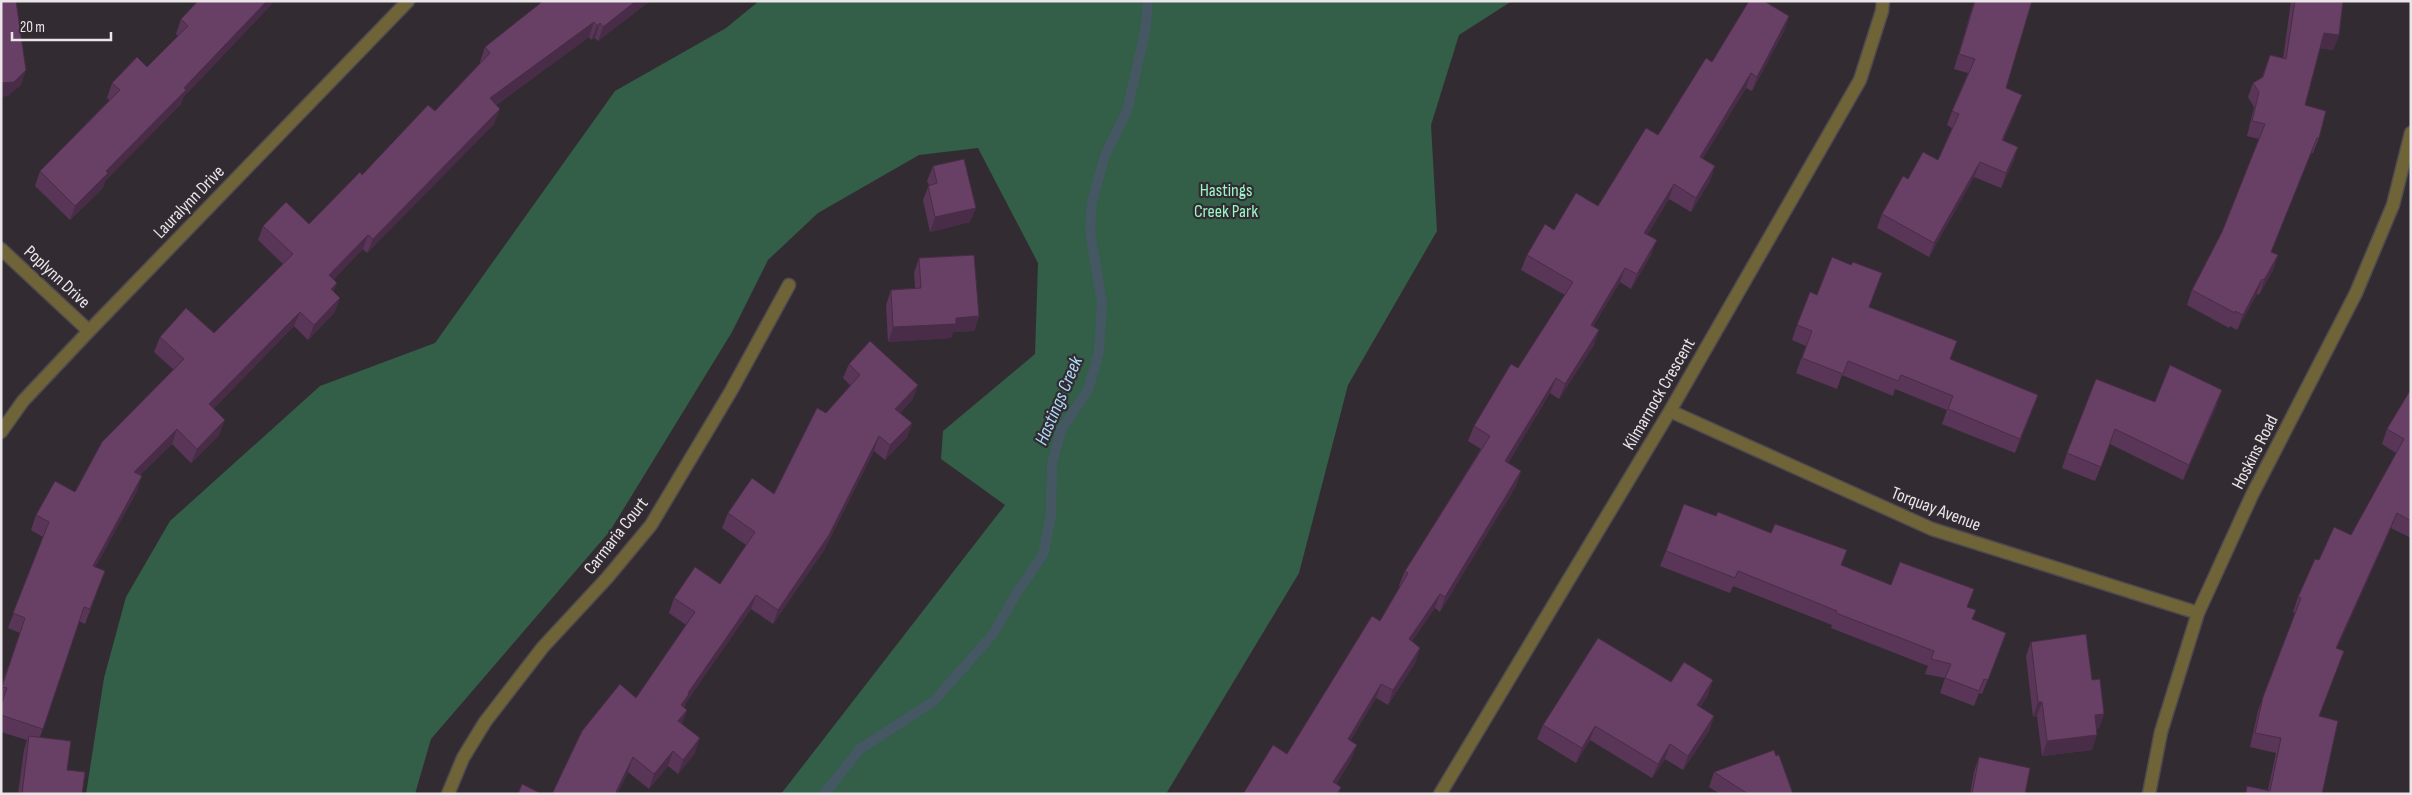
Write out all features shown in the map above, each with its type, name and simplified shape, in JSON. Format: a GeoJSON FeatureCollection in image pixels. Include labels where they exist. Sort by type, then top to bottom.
{"type":"FeatureCollection","features":[{"type":"Feature","properties":{"kind":"street","name":"Lauralynn Drive"},"geometry":{"type":"LineString","coordinates":[[1,432],[23,401],[89,331],[408,1]]}},
{"type":"Feature","properties":{"kind":"street","name":"Kilmarnock Crescent"},"geometry":{"type":"LineString","coordinates":[[1444,792],[1670,411],[1860,80],[1882,11],[1883,1]]}},
{"type":"Feature","properties":{"kind":"street","name":"Hoskins Road"},"geometry":{"type":"LineString","coordinates":[[2150,794],[2161,732],[2198,613],[2252,495],[2356,293],[2393,205],[2411,133]]}},
{"type":"Feature","properties":{"kind":"street","name":"Poplynn Drive"},"geometry":{"type":"LineString","coordinates":[[1,249],[89,331]]}},
{"type":"Feature","properties":{"kind":"street","name":"Carmaria Court"},"geometry":{"type":"LineString","coordinates":[[448,794],[463,758],[485,722],[543,647],[607,578],[652,524],[731,391],[789,285]]}},
{"type":"Feature","properties":{"kind":"street","name":"Torquay Avenue"},"geometry":{"type":"LineString","coordinates":[[1670,411],[1932,530],[2198,613]]}},
{"type":"Feature","properties":{"kind":"green space","name":"Hastings Creek Park"},"geometry":{"type":"Polygon","coordinates":[[[759,1],[1512,1],[1459,35],[1431,125],[1437,231],[1348,385],[1299,573],[1166,794],[781,794],[1005,505],[941,459],[943,431],[1035,354],[1038,263],[978,148],[919,155],[818,213],[768,260],[732,332],[610,531],[431,739],[415,794],[86,794],[104,678],[126,597],[170,521],[320,386],[435,343],[615,91],[726,28],[759,1]]]}},
{"type":"Feature","properties":{"kind":"building"},"geometry":{"type":"Polygon","coordinates":[[[1,1],[16,1],[26,70],[14,82],[1,83],[1,1]]]}},
{"type":"Feature","properties":{"kind":"building"},"geometry":{"type":"Polygon","coordinates":[[[198,1],[267,1],[184,88],[186,90],[106,171],[108,173],[75,206],[40,171],[120,90],[112,83],[137,57],[147,67],[188,26],[181,19],[198,1]]]}},
{"type":"Feature","properties":{"kind":"building"},"geometry":{"type":"Polygon","coordinates":[[[543,1],[636,1],[603,27],[600,23],[597,26],[594,22],[490,98],[500,109],[373,239],[368,235],[329,275],[337,283],[331,289],[340,298],[314,325],[300,312],[209,404],[225,420],[197,449],[177,429],[134,472],[142,476],[93,566],[105,571],[90,609],[84,607],[43,729],[1,715],[1,705],[7,688],[2,687],[25,618],[13,613],[49,522],[36,515],[55,481],[75,492],[102,442],[184,359],[160,337],[186,308],[214,333],[293,254],[263,226],[286,202],[309,224],[360,172],[362,175],[428,105],[435,111],[490,53],[485,47],[543,1]]]}},
{"type":"Feature","properties":{"kind":"building"},"geometry":{"type":"Polygon","coordinates":[[[1749,1],[1764,1],[1789,16],[1757,77],[1751,73],[1700,157],[1715,166],[1696,198],[1674,184],[1644,233],[1657,240],[1637,274],[1625,268],[1591,325],[1599,330],[1565,384],[1556,378],[1505,461],[1521,471],[1445,597],[1440,594],[1409,639],[1420,648],[1393,690],[1381,684],[1348,739],[1357,745],[1333,782],[1341,787],[1337,794],[1243,794],[1273,745],[1287,754],[1372,616],[1380,621],[1408,573],[1405,571],[1490,436],[1474,426],[1511,364],[1518,368],[1573,282],[1527,255],[1545,224],[1554,230],[1576,193],[1598,206],[1646,128],[1658,135],[1706,58],[1712,62],[1749,1]]]}},
{"type":"Feature","properties":{"kind":"building"},"geometry":{"type":"Polygon","coordinates":[[[1975,1],[2032,1],[2006,88],[2022,95],[2002,140],[2018,147],[2006,173],[1980,162],[1934,243],[1882,214],[1903,176],[1908,179],[1923,152],[1938,160],[1959,114],[1952,111],[1975,59],[1959,54],[1975,1]]]}},
{"type":"Feature","properties":{"kind":"building"},"geometry":{"type":"Polygon","coordinates":[[[2295,1],[2343,1],[2339,35],[2324,33],[2305,105],[2326,111],[2319,138],[2317,138],[2271,252],[2278,255],[2264,280],[2262,279],[2243,315],[2235,311],[2235,313],[2192,290],[2222,232],[2265,124],[2252,121],[2259,92],[2253,83],[2263,77],[2270,55],[2286,59],[2295,1]]]}},
{"type":"Feature","properties":{"kind":"building"},"geometry":{"type":"Polygon","coordinates":[[[964,159],[976,208],[935,217],[928,186],[937,183],[933,166],[964,159]]]}},
{"type":"Feature","properties":{"kind":"building"},"geometry":{"type":"Polygon","coordinates":[[[974,255],[979,316],[956,318],[956,324],[893,327],[891,290],[921,288],[919,258],[974,255]]]}},
{"type":"Feature","properties":{"kind":"building"},"geometry":{"type":"Polygon","coordinates":[[[1832,257],[1851,265],[1853,262],[1882,273],[1869,307],[1957,341],[1950,359],[2038,395],[2020,439],[1948,409],[1953,396],[1901,375],[1898,381],[1848,361],[1843,374],[1802,358],[1812,331],[1797,325],[1810,292],[1817,295],[1832,257]]]}},
{"type":"Feature","properties":{"kind":"building"},"geometry":{"type":"Polygon","coordinates":[[[870,341],[918,385],[895,409],[912,423],[890,445],[879,436],[829,535],[778,610],[756,595],[688,693],[681,705],[687,710],[678,721],[700,738],[683,760],[673,751],[654,774],[633,757],[615,794],[552,794],[582,731],[620,684],[636,698],[695,612],[674,598],[695,567],[720,584],[755,532],[728,513],[752,478],[774,494],[817,408],[826,413],[860,375],[849,364],[870,341]]]}},
{"type":"Feature","properties":{"kind":"building"},"geometry":{"type":"Polygon","coordinates":[[[2170,365],[2222,390],[2189,465],[2115,429],[2101,467],[2067,453],[2096,379],[2155,402],[2170,365]]]}},
{"type":"Feature","properties":{"kind":"building"},"geometry":{"type":"Polygon","coordinates":[[[2411,389],[2411,521],[2397,513],[2336,648],[2344,651],[2319,716],[2338,721],[2322,794],[2246,794],[2247,786],[2270,791],[2281,738],[2255,733],[2263,697],[2301,598],[2298,597],[2315,559],[2319,560],[2334,527],[2351,535],[2404,439],[2387,429],[2411,389]]]}},
{"type":"Feature","properties":{"kind":"building"},"geometry":{"type":"Polygon","coordinates":[[[1684,504],[1716,516],[1718,512],[1771,533],[1775,524],[1847,550],[1841,565],[1891,585],[1900,562],[1974,589],[1967,607],[1976,610],[1972,619],[2006,633],[1988,680],[1984,679],[1979,691],[1945,678],[1951,664],[1931,659],[1934,651],[1836,613],[1837,611],[1738,571],[1735,578],[1666,551],[1684,504]]]}},
{"type":"Feature","properties":{"kind":"building"},"geometry":{"type":"Polygon","coordinates":[[[2086,634],[2092,680],[2100,679],[2104,714],[2095,715],[2097,735],[2047,741],[2042,702],[2038,702],[2031,642],[2086,634]]]}},
{"type":"Feature","properties":{"kind":"building"},"geometry":{"type":"Polygon","coordinates":[[[1598,638],[1671,682],[1684,662],[1713,680],[1697,705],[1714,716],[1688,756],[1670,744],[1658,764],[1595,726],[1582,748],[1543,725],[1598,638]]]}},
{"type":"Feature","properties":{"kind":"building"},"geometry":{"type":"Polygon","coordinates":[[[29,736],[71,741],[67,770],[85,772],[82,794],[22,794],[29,736]]]}},
{"type":"Feature","properties":{"kind":"building"},"geometry":{"type":"Polygon","coordinates":[[[1774,750],[1776,756],[1779,755],[1793,794],[1748,794],[1714,772],[1774,750]]]}},
{"type":"Feature","properties":{"kind":"building"},"geometry":{"type":"Polygon","coordinates":[[[1979,757],[2030,768],[2025,794],[1972,794],[1979,757]]]}},
{"type":"Feature","properties":{"kind":"building"},"geometry":{"type":"Polygon","coordinates":[[[522,784],[542,794],[518,794],[522,784]]]}},
{"type":"Feature","properties":{"kind":"waterway","name":"Hastings Creek"},"geometry":{"type":"LineString","coordinates":[[824,794],[860,749],[934,701],[993,634],[1018,591],[1043,555],[1051,515],[1052,464],[1061,430],[1088,390],[1099,352],[1102,303],[1090,231],[1092,202],[1105,155],[1127,111],[1145,32],[1148,1]]}}]}
